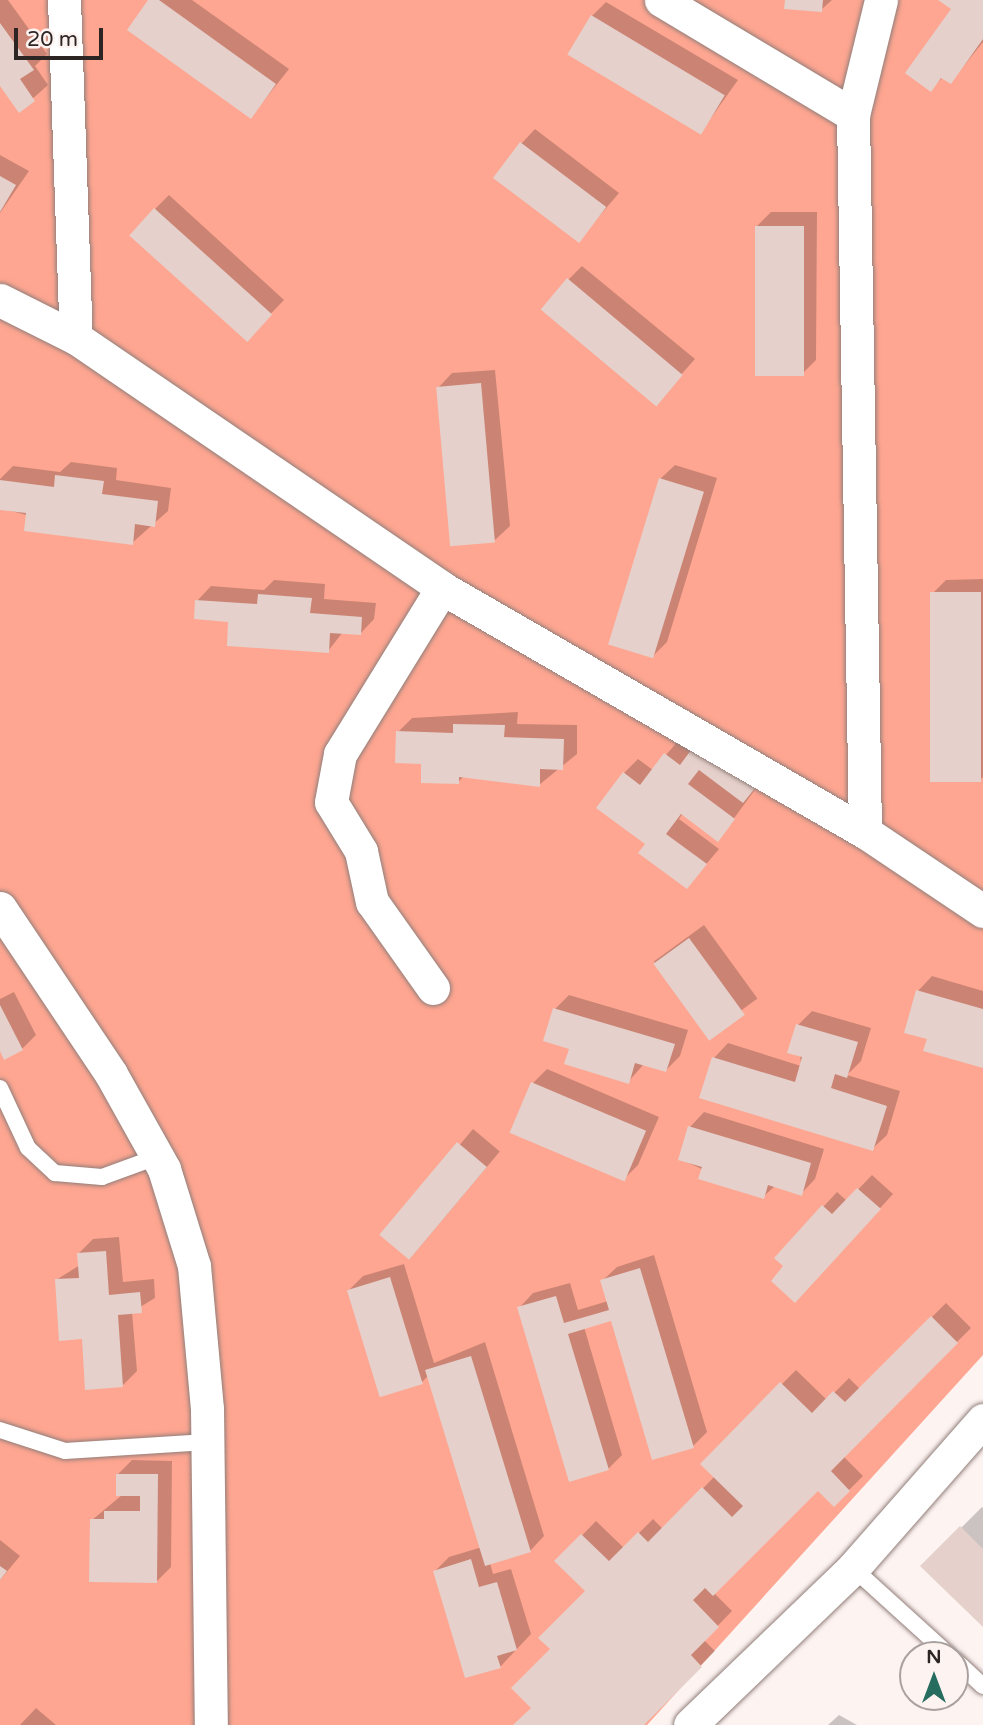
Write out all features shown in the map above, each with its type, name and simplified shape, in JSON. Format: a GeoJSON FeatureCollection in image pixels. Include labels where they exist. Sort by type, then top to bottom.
{"type":"FeatureCollection","features":[{"type":"Feature","properties":{"kind":"street"},"geometry":{"type":"LineString","coordinates":[[64,0],[76,338]]}},
{"type":"Feature","properties":{"kind":"street"},"geometry":{"type":"LineString","coordinates":[[661,0],[853,114]]}},
{"type":"Feature","properties":{"kind":"street"},"geometry":{"type":"LineString","coordinates":[[865,832],[853,114],[881,0]]}},
{"type":"Feature","properties":{"kind":"street"},"geometry":{"type":"LineString","coordinates":[[0,300],[76,338],[442,587],[865,832],[983,911]]}},
{"type":"Feature","properties":{"kind":"street"},"geometry":{"type":"LineString","coordinates":[[433,988],[372,902],[361,851],[331,802],[340,754],[442,587]]}},
{"type":"Feature","properties":{"kind":"street"},"geometry":{"type":"LineString","coordinates":[[0,908],[111,1074],[157,1157],[194,1266],[207,1442],[211,1725]]}},
{"type":"Feature","properties":{"kind":"street"},"geometry":{"type":"LineString","coordinates":[[690,1725],[853,1568],[983,1420]]}},
{"type":"Feature","properties":{"kind":"lane"},"geometry":{"type":"LineString","coordinates":[[0,1088],[28,1148],[55,1172],[102,1177],[157,1157]]}},
{"type":"Feature","properties":{"kind":"lane"},"geometry":{"type":"LineString","coordinates":[[0,1430],[65,1451],[207,1442]]}},
{"type":"Feature","properties":{"kind":"lane"},"geometry":{"type":"LineString","coordinates":[[853,1568],[934,1641]]}},
{"type":"Feature","properties":{"kind":"lane"},"geometry":{"type":"LineString","coordinates":[[969,1674],[983,1686]]}},
{"type":"Feature","properties":{"kind":"shaded area"},"geometry":{"type":"Polygon","coordinates":[[[0,0],[983,0],[983,1355],[647,1725],[0,1725],[0,0]]]}},
{"type":"Feature","properties":{"kind":"building"},"geometry":{"type":"Polygon","coordinates":[[[148,0],[159,0],[276,84],[251,119],[127,30],[148,0]]]}},
{"type":"Feature","properties":{"kind":"building"},"geometry":{"type":"Polygon","coordinates":[[[785,0],[823,0],[822,12],[784,9],[785,0]]]}},
{"type":"Feature","properties":{"kind":"building"},"geometry":{"type":"Polygon","coordinates":[[[938,0],[983,0],[983,39],[951,84],[941,78],[931,92],[905,73],[951,9],[938,0]]]}},
{"type":"Feature","properties":{"kind":"building"},"geometry":{"type":"Polygon","coordinates":[[[591,15],[725,95],[701,135],[567,54],[591,15]]]}},
{"type":"Feature","properties":{"kind":"building"},"geometry":{"type":"Polygon","coordinates":[[[0,23],[34,70],[20,79],[35,101],[19,113],[0,86],[0,23]]]}},
{"type":"Feature","properties":{"kind":"building"},"geometry":{"type":"Polygon","coordinates":[[[520,142],[606,207],[579,243],[493,178],[520,142]]]}},
{"type":"Feature","properties":{"kind":"building"},"geometry":{"type":"Polygon","coordinates":[[[0,176],[16,185],[0,212],[0,176]]]}},
{"type":"Feature","properties":{"kind":"building"},"geometry":{"type":"Polygon","coordinates":[[[154,208],[272,314],[247,342],[129,235],[154,208]]]}},
{"type":"Feature","properties":{"kind":"building"},"geometry":{"type":"Polygon","coordinates":[[[755,226],[804,226],[804,376],[755,376],[755,226]]]}},
{"type":"Feature","properties":{"kind":"building"},"geometry":{"type":"Polygon","coordinates":[[[567,278],[683,375],[656,406],[541,309],[567,278]]]}},
{"type":"Feature","properties":{"kind":"building"},"geometry":{"type":"Polygon","coordinates":[[[481,383],[495,542],[450,546],[436,387],[481,383]]]}},
{"type":"Feature","properties":{"kind":"building"},"geometry":{"type":"Polygon","coordinates":[[[55,475],[104,481],[102,494],[158,501],[155,527],[135,524],[133,545],[24,531],[26,513],[0,510],[0,480],[54,487],[55,475]]]}},
{"type":"Feature","properties":{"kind":"building"},"geometry":{"type":"Polygon","coordinates":[[[659,478],[704,492],[653,658],[608,644],[659,478]]]}},
{"type":"Feature","properties":{"kind":"building"},"geometry":{"type":"Polygon","coordinates":[[[930,592],[981,592],[981,782],[930,782],[930,592]]]}},
{"type":"Feature","properties":{"kind":"building"},"geometry":{"type":"Polygon","coordinates":[[[258,594],[312,598],[310,613],[362,617],[361,635],[330,633],[329,653],[227,646],[228,622],[194,619],[195,600],[257,604],[258,594]]]}},
{"type":"Feature","properties":{"kind":"building"},"geometry":{"type":"Polygon","coordinates":[[[453,724],[505,725],[504,737],[564,739],[563,770],[540,769],[540,787],[459,777],[459,784],[421,783],[421,764],[395,763],[396,731],[453,733],[453,724]]]}},
{"type":"Feature","properties":{"kind":"building"},"geometry":{"type":"Polygon","coordinates":[[[697,742],[756,787],[743,803],[699,770],[688,784],[735,819],[718,842],[681,814],[666,834],[707,864],[687,889],[638,853],[645,844],[596,808],[623,772],[640,785],[664,753],[680,765],[697,742]]]}},
{"type":"Feature","properties":{"kind":"building"},"geometry":{"type":"Polygon","coordinates":[[[689,938],[745,1015],[709,1041],[653,964],[689,938]]]}},
{"type":"Feature","properties":{"kind":"building"},"geometry":{"type":"Polygon","coordinates":[[[916,990],[983,1009],[983,1068],[923,1051],[927,1039],[904,1033],[916,990]]]}},
{"type":"Feature","properties":{"kind":"building"},"geometry":{"type":"Polygon","coordinates":[[[0,1005],[23,1050],[4,1060],[0,1051],[0,1005]]]}},
{"type":"Feature","properties":{"kind":"building"},"geometry":{"type":"Polygon","coordinates":[[[553,1008],[675,1044],[666,1072],[635,1063],[629,1084],[564,1064],[569,1049],[543,1041],[553,1008]]]}},
{"type":"Feature","properties":{"kind":"building"},"geometry":{"type":"Polygon","coordinates":[[[796,1024],[858,1042],[847,1078],[835,1074],[831,1088],[887,1106],[873,1151],[699,1098],[712,1057],[795,1082],[802,1057],[787,1053],[796,1024]]]}},
{"type":"Feature","properties":{"kind":"building"},"geometry":{"type":"Polygon","coordinates":[[[531,1082],[646,1131],[625,1181],[510,1133],[531,1082]]]}},
{"type":"Feature","properties":{"kind":"building"},"geometry":{"type":"Polygon","coordinates":[[[688,1126],[811,1163],[802,1196],[768,1185],[764,1199],[698,1179],[702,1167],[678,1160],[688,1126]]]}},
{"type":"Feature","properties":{"kind":"building"},"geometry":{"type":"Polygon","coordinates":[[[457,1142],[487,1167],[409,1260],[379,1235],[457,1142]]]}},
{"type":"Feature","properties":{"kind":"building"},"geometry":{"type":"Polygon","coordinates":[[[857,1188],[881,1209],[795,1303],[771,1281],[783,1266],[774,1258],[822,1205],[832,1214],[857,1188]]]}},
{"type":"Feature","properties":{"kind":"building"},"geometry":{"type":"Polygon","coordinates":[[[106,1251],[109,1295],[140,1292],[142,1313],[118,1315],[123,1387],[85,1390],[82,1339],[59,1341],[55,1279],[79,1278],[77,1253],[106,1251]]]}},
{"type":"Feature","properties":{"kind":"building"},"geometry":{"type":"Polygon","coordinates":[[[640,1268],[694,1448],[652,1460],[611,1321],[568,1334],[609,1470],[569,1482],[517,1307],[556,1296],[564,1323],[609,1310],[600,1280],[640,1268]]]}},
{"type":"Feature","properties":{"kind":"building"},"geometry":{"type":"Polygon","coordinates":[[[390,1277],[423,1384],[380,1397],[347,1290],[390,1277]]]}},
{"type":"Feature","properties":{"kind":"building"},"geometry":{"type":"Polygon","coordinates":[[[931,1316],[958,1343],[831,1471],[850,1491],[834,1507],[818,1491],[713,1596],[705,1588],[693,1600],[719,1627],[691,1655],[702,1667],[644,1725],[513,1725],[531,1708],[511,1688],[550,1649],[538,1638],[585,1591],[554,1561],[581,1534],[609,1561],[638,1532],[648,1542],[702,1487],[732,1517],[743,1506],[700,1464],[780,1382],[812,1413],[833,1391],[845,1402],[931,1316]]]}},
{"type":"Feature","properties":{"kind":"building"},"geometry":{"type":"Polygon","coordinates":[[[471,1356],[531,1552],[485,1566],[425,1370],[471,1356]]]}},
{"type":"Feature","properties":{"kind":"building"},"geometry":{"type":"Polygon","coordinates":[[[116,1474],[158,1474],[157,1583],[89,1582],[90,1519],[104,1519],[104,1511],[140,1511],[140,1496],[116,1496],[116,1474]]]}},
{"type":"Feature","properties":{"kind":"building"},"geometry":{"type":"Polygon","coordinates":[[[960,1526],[983,1549],[983,1627],[920,1566],[960,1526]]]}},
{"type":"Feature","properties":{"kind":"building"},"geometry":{"type":"Polygon","coordinates":[[[471,1559],[479,1587],[497,1582],[517,1650],[497,1656],[501,1668],[465,1678],[433,1571],[471,1559]]]}},
{"type":"Feature","properties":{"kind":"building"},"geometry":{"type":"Polygon","coordinates":[[[0,1566],[7,1571],[0,1580],[0,1566]]]}}]}
